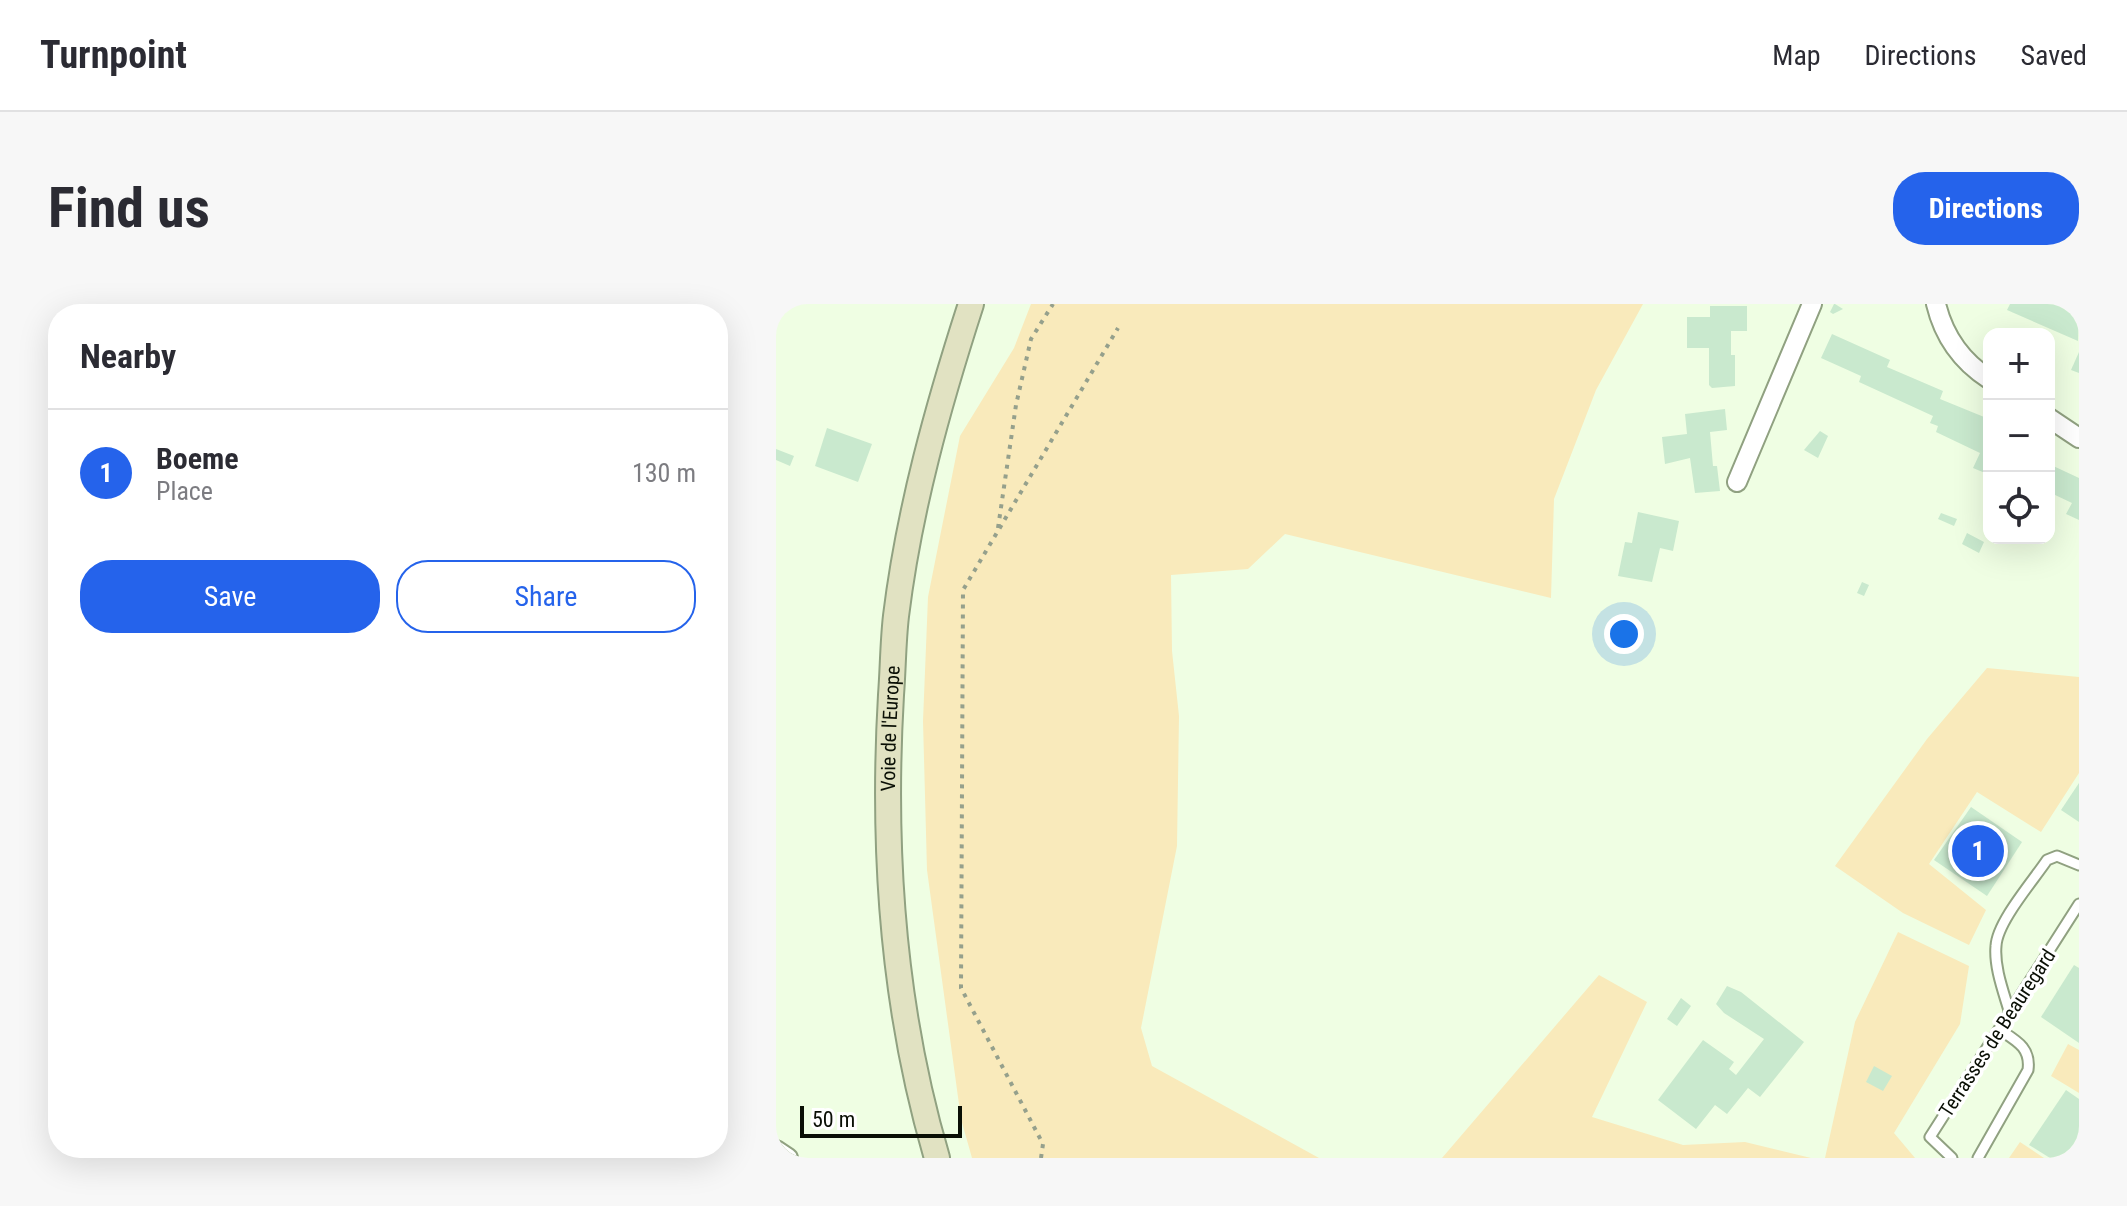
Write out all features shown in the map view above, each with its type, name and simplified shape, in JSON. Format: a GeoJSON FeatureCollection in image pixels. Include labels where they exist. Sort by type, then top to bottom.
{"type":"FeatureCollection","features":[{"type":"Feature","properties":{"kind":"main road"},"geometry":{"type":"LineString","coordinates":[[922,1158],[889,986],[879,881],[876,777],[878,682],[900,522],[924,409],[958,304]]}},
{"type":"Feature","properties":{"kind":"main road","name":"Voie de l'Europe"},"geometry":{"type":"LineString","coordinates":[[938,1158],[924,1113],[901,985],[890,874],[888,749],[896,617],[915,506],[938,407],[971,304]]}},
{"type":"Feature","properties":{"kind":"street"},"geometry":{"type":"LineString","coordinates":[[1737,482],[1812,304]]}},
{"type":"Feature","properties":{"kind":"street"},"geometry":{"type":"LineString","coordinates":[[1936,304],[1948,339],[1969,366],[1983,375]]}},
{"type":"Feature","properties":{"kind":"street"},"geometry":{"type":"LineString","coordinates":[[2055,422],[2079,438]]}},
{"type":"Feature","properties":{"kind":"street"},"geometry":{"type":"LineString","coordinates":[[776,1150],[788,1158]]}},
{"type":"Feature","properties":{"kind":"lane"},"geometry":{"type":"LineString","coordinates":[[2010,1014],[1995,947],[1999,932],[2047,860],[2057,856],[2079,865]]}},
{"type":"Feature","properties":{"kind":"lane","name":"Terrasses de Beauregard"},"geometry":{"type":"LineString","coordinates":[[1952,1158],[1930,1137],[2079,904]]}},
{"type":"Feature","properties":{"kind":"lane"},"geometry":{"type":"LineString","coordinates":[[1978,1158],[2028,1070],[2030,1059],[2024,1047],[2000,1030]]}},
{"type":"Feature","properties":{"kind":"path"},"geometry":{"type":"LineString","coordinates":[[997,531],[1016,405],[1031,339],[1053,304]]}},
{"type":"Feature","properties":{"kind":"path"},"geometry":{"type":"LineString","coordinates":[[1041,1158],[1043,1144],[961,988],[963,590],[1118,328]]}},
{"type":"Feature","properties":{"kind":"shaded area"},"geometry":{"type":"Polygon","coordinates":[[[1031,304],[1643,304],[1596,390],[1554,499],[1551,598],[1285,534],[1248,569],[1171,575],[1172,651],[1179,716],[1177,846],[1141,1028],[1152,1066],[1319,1158],[972,1158],[961,1119],[927,870],[923,721],[928,597],[960,436],[1014,348],[1031,304]]]}},
{"type":"Feature","properties":{"kind":"shaded area"},"geometry":{"type":"Polygon","coordinates":[[[1987,668],[2079,677],[2079,773],[2041,832],[1977,792],[1929,864],[1986,910],[1969,945],[1903,913],[1835,866],[1927,739],[1987,668]]]}},
{"type":"Feature","properties":{"kind":"shaded area"},"geometry":{"type":"Polygon","coordinates":[[[1898,932],[1969,966],[1960,1024],[1894,1133],[1915,1158],[1825,1158],[1855,1022],[1898,932]]]}},
{"type":"Feature","properties":{"kind":"shaded area"},"geometry":{"type":"Polygon","coordinates":[[[1599,975],[1647,1002],[1592,1117],[1683,1145],[1745,1142],[1811,1158],[1442,1158],[1599,975]]]}},
{"type":"Feature","properties":{"kind":"shaded area"},"geometry":{"type":"Polygon","coordinates":[[[2068,1044],[2079,1050],[2079,1093],[2051,1076],[2068,1044]]]}},
{"type":"Feature","properties":{"kind":"shaded area"},"geometry":{"type":"Polygon","coordinates":[[[2020,1142],[2044,1158],[2009,1158],[2020,1142]]]}},
{"type":"Feature","properties":{"kind":"building"},"geometry":{"type":"Polygon","coordinates":[[[1834,304],[1843,309],[1833,314],[1830,312],[1834,304]]]}},
{"type":"Feature","properties":{"kind":"building"},"geometry":{"type":"Polygon","coordinates":[[[2010,304],[2060,304],[2079,313],[2078,341],[2055,331],[2055,328],[2007,310],[2010,304]]]}},
{"type":"Feature","properties":{"kind":"building"},"geometry":{"type":"Polygon","coordinates":[[[1710,306],[1747,306],[1747,331],[1731,331],[1735,386],[1712,388],[1709,385],[1709,348],[1687,348],[1687,317],[1710,317],[1710,306]]]}},
{"type":"Feature","properties":{"kind":"building"},"geometry":{"type":"Polygon","coordinates":[[[1832,334],[1890,360],[1887,367],[1943,391],[1940,399],[1983,417],[1983,472],[1973,468],[1980,453],[1936,432],[1938,426],[1930,423],[1933,416],[1859,382],[1861,376],[1821,358],[1832,334]]]}},
{"type":"Feature","properties":{"kind":"building"},"geometry":{"type":"Polygon","coordinates":[[[2079,352],[2079,373],[2071,370],[2079,352]]]}},
{"type":"Feature","properties":{"kind":"building"},"geometry":{"type":"Polygon","coordinates":[[[1725,409],[1727,430],[1710,432],[1713,466],[1717,466],[1720,491],[1695,493],[1690,458],[1665,464],[1662,437],[1687,434],[1685,414],[1725,409]]]}},
{"type":"Feature","properties":{"kind":"building"},"geometry":{"type":"Polygon","coordinates":[[[827,428],[872,444],[858,482],[815,466],[827,428]]]}},
{"type":"Feature","properties":{"kind":"building"},"geometry":{"type":"Polygon","coordinates":[[[1820,431],[1828,436],[1818,458],[1804,450],[1820,431]]]}},
{"type":"Feature","properties":{"kind":"building"},"geometry":{"type":"Polygon","coordinates":[[[776,449],[794,456],[790,466],[776,460],[776,449]]]}},
{"type":"Feature","properties":{"kind":"building"},"geometry":{"type":"Polygon","coordinates":[[[2055,467],[2079,478],[2079,520],[2066,514],[2072,503],[2055,495],[2055,467]]]}},
{"type":"Feature","properties":{"kind":"building"},"geometry":{"type":"Polygon","coordinates":[[[1638,512],[1679,521],[1673,551],[1660,548],[1652,582],[1618,576],[1625,542],[1632,543],[1638,512]]]}},
{"type":"Feature","properties":{"kind":"building"},"geometry":{"type":"Polygon","coordinates":[[[1941,513],[1957,519],[1954,526],[1938,519],[1941,513]]]}},
{"type":"Feature","properties":{"kind":"building"},"geometry":{"type":"Polygon","coordinates":[[[1967,533],[1983,541],[1979,553],[1962,544],[1967,533]]]}},
{"type":"Feature","properties":{"kind":"building"},"geometry":{"type":"Polygon","coordinates":[[[1862,582],[1869,585],[1864,596],[1857,593],[1862,582]]]}},
{"type":"Feature","properties":{"kind":"building"},"geometry":{"type":"Polygon","coordinates":[[[2079,783],[2079,822],[2061,810],[2079,783]]]}},
{"type":"Feature","properties":{"kind":"building"},"geometry":{"type":"Polygon","coordinates":[[[1971,807],[2022,842],[1987,896],[1934,860],[1971,807]]]}},
{"type":"Feature","properties":{"kind":"building"},"geometry":{"type":"Polygon","coordinates":[[[2074,965],[2079,968],[2079,1043],[2041,1017],[2074,965]]]}},
{"type":"Feature","properties":{"kind":"building"},"geometry":{"type":"Polygon","coordinates":[[[1727,986],[1741,992],[1804,1042],[1760,1097],[1748,1088],[1727,1114],[1715,1105],[1696,1129],[1658,1100],[1703,1040],[1734,1062],[1729,1069],[1736,1075],[1764,1039],[1724,1013],[1716,1004],[1727,986]]]}},
{"type":"Feature","properties":{"kind":"building"},"geometry":{"type":"Polygon","coordinates":[[[1681,998],[1691,1006],[1677,1026],[1667,1019],[1681,998]]]}},
{"type":"Feature","properties":{"kind":"building"},"geometry":{"type":"Polygon","coordinates":[[[1874,1066],[1892,1076],[1883,1091],[1866,1082],[1874,1066]]]}},
{"type":"Feature","properties":{"kind":"building"},"geometry":{"type":"Polygon","coordinates":[[[2066,1090],[2079,1099],[2079,1158],[2050,1158],[2029,1145],[2066,1090]]]}},
{"type":"Feature","properties":{"kind":"place","name":"Boeme"},"geometry":{"type":"Point","coordinates":[1978,851]}}]}
